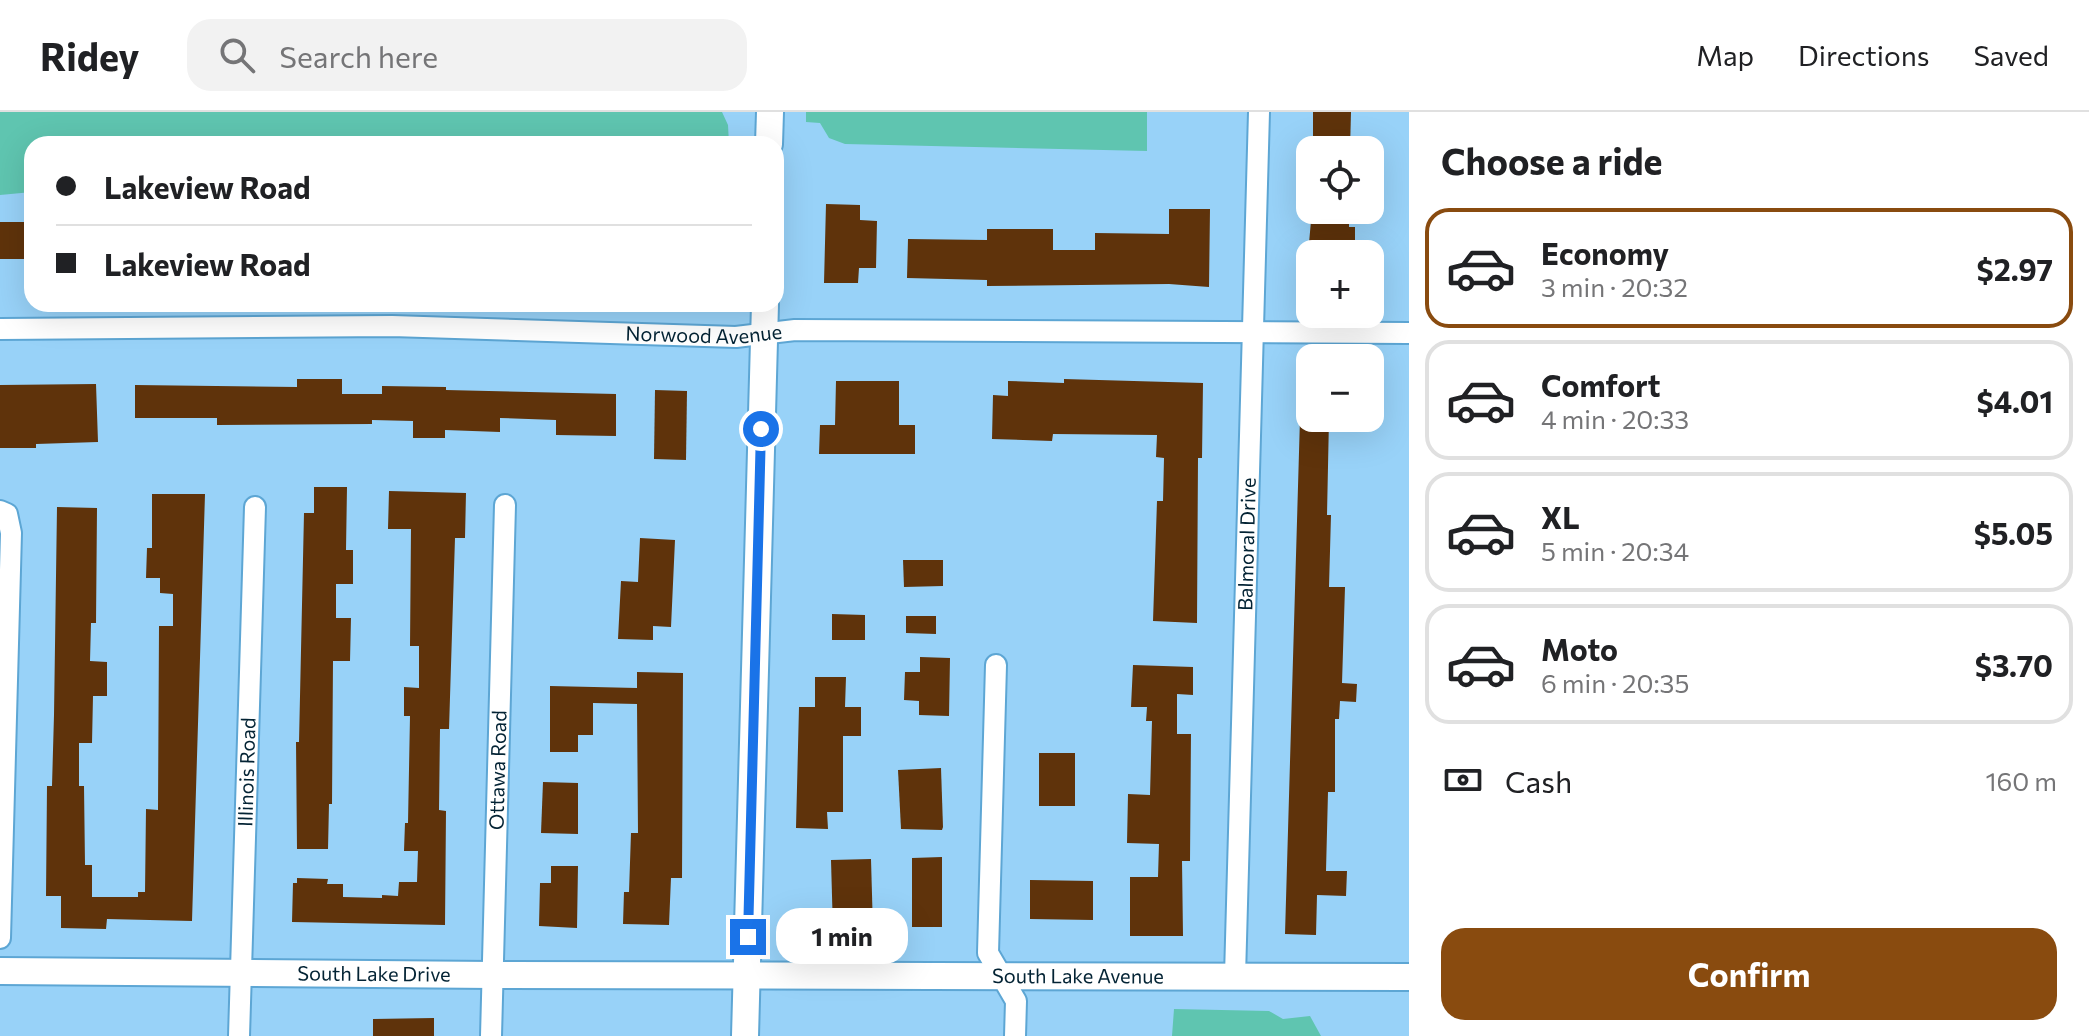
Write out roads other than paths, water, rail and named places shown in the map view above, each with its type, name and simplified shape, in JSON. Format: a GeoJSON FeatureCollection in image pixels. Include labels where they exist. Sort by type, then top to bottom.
{"type":"FeatureCollection","features":[{"type":"Feature","properties":{"kind":"street"},"geometry":{"type":"LineString","coordinates":[[769,136],[770,112]]}},
{"type":"Feature","properties":{"kind":"street","name":"Balmoral Drive"},"geometry":{"type":"LineString","coordinates":[[1235,976],[1259,112]]}},
{"type":"Feature","properties":{"kind":"street"},"geometry":{"type":"LineString","coordinates":[[745,1036],[765,312]]}},
{"type":"Feature","properties":{"kind":"street","name":"Norwood Avenue"},"geometry":{"type":"LineString","coordinates":[[0,329],[392,326],[736,337],[795,330],[1409,333]]}},
{"type":"Feature","properties":{"kind":"street","name":"Ottawa Road"},"geometry":{"type":"LineString","coordinates":[[491,1036],[505,505]]}},
{"type":"Feature","properties":{"kind":"street","name":"Illinois Road"},"geometry":{"type":"LineString","coordinates":[[239,1036],[255,507]]}},
{"type":"Feature","properties":{"kind":"street"},"geometry":{"type":"LineString","coordinates":[[0,938],[11,533],[4,512]]}},
{"type":"Feature","properties":{"kind":"street"},"geometry":{"type":"LineString","coordinates":[[996,665],[988,953],[1016,1001],[1015,1036]]}},
{"type":"Feature","properties":{"kind":"street","name":"South Lake Drive"},"geometry":{"type":"LineString","coordinates":[[0,971],[747,975]]}},
{"type":"Feature","properties":{"kind":"street","name":"South Lake Avenue"},"geometry":{"type":"LineString","coordinates":[[747,975],[1409,977]]}}]}
